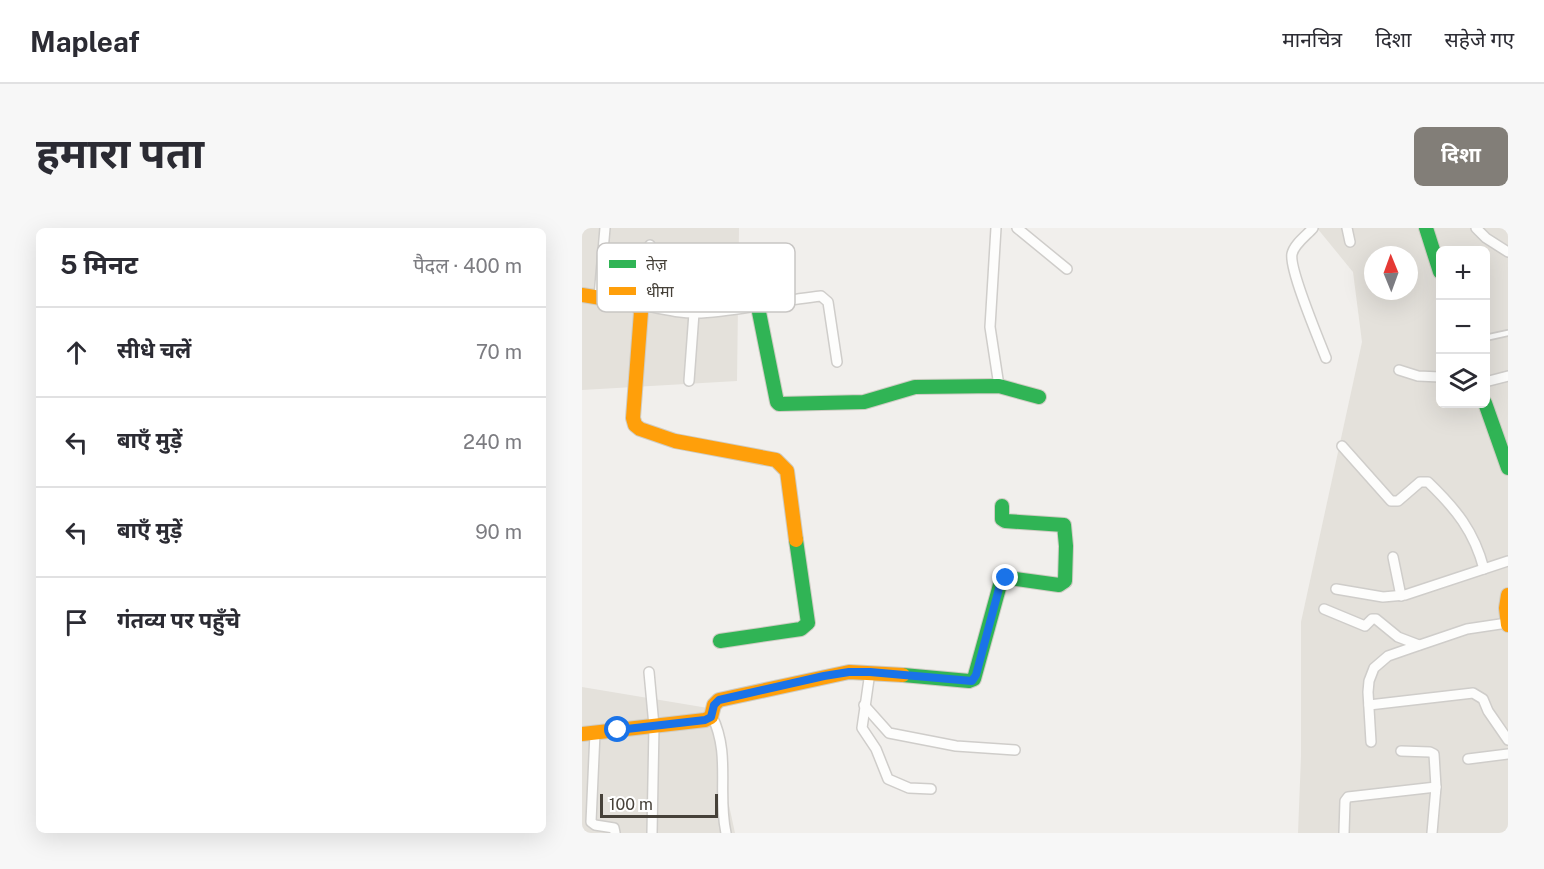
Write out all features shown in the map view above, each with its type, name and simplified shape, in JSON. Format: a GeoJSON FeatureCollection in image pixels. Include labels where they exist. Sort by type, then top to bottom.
{"type":"FeatureCollection","features":[{"type":"Feature","properties":{"kind":"street"},"geometry":{"type":"LineString","coordinates":[[604,243],[605,228]]}},
{"type":"Feature","properties":{"kind":"street"},"geometry":{"type":"LineString","coordinates":[[996,228],[990,327],[999,386]]}},
{"type":"Feature","properties":{"kind":"street"},"geometry":{"type":"LineString","coordinates":[[1017,228],[1067,269]]}},
{"type":"Feature","properties":{"kind":"street"},"geometry":{"type":"LineString","coordinates":[[1313,228],[1295,246],[1292,261],[1304,302],[1326,358]]}},
{"type":"Feature","properties":{"kind":"street"},"geometry":{"type":"LineString","coordinates":[[1347,228],[1350,242]]}},
{"type":"Feature","properties":{"kind":"street"},"geometry":{"type":"LineString","coordinates":[[1426,228],[1436,259]]}},
{"type":"Feature","properties":{"kind":"street"},"geometry":{"type":"LineString","coordinates":[[1476,228],[1486,238],[1508,252]]}},
{"type":"Feature","properties":{"kind":"street"},"geometry":{"type":"LineString","coordinates":[[582,295],[597,297]]}},
{"type":"Feature","properties":{"kind":"street"},"geometry":{"type":"LineString","coordinates":[[795,301],[816,297],[825,298],[828,302],[837,362]]}},
{"type":"Feature","properties":{"kind":"street"},"geometry":{"type":"LineString","coordinates":[[641,312],[633,418],[635,425],[640,429],[675,441],[776,460],[783,465],[789,479],[808,623],[801,629],[720,641]]}},
{"type":"Feature","properties":{"kind":"street"},"geometry":{"type":"LineString","coordinates":[[688,312],[707,312]]}},
{"type":"Feature","properties":{"kind":"street"},"geometry":{"type":"LineString","coordinates":[[759,312],[779,404],[864,402],[915,387],[999,386],[1039,397]]}},
{"type":"Feature","properties":{"kind":"street"},"geometry":{"type":"LineString","coordinates":[[689,381],[694,313]]}},
{"type":"Feature","properties":{"kind":"street"},"geometry":{"type":"LineString","coordinates":[[1399,370],[1418,376],[1436,377]]}},
{"type":"Feature","properties":{"kind":"street"},"geometry":{"type":"LineString","coordinates":[[1490,381],[1508,376]]}},
{"type":"Feature","properties":{"kind":"street"},"geometry":{"type":"LineString","coordinates":[[1487,408],[1508,468]]}},
{"type":"Feature","properties":{"kind":"street"},"geometry":{"type":"LineString","coordinates":[[1342,447],[1391,501],[1398,501],[1420,482],[1428,482],[1459,515],[1477,543],[1484,569]]}},
{"type":"Feature","properties":{"kind":"street"},"geometry":{"type":"LineString","coordinates":[[726,833],[723,807],[724,759],[719,729],[712,716],[714,705],[719,700],[824,676],[870,672],[972,681],[976,675],[1001,581],[1010,578],[1059,585],[1064,583],[1066,546],[1064,525],[1005,521],[1002,519],[1002,506]]}},
{"type":"Feature","properties":{"kind":"street"},"geometry":{"type":"LineString","coordinates":[[1393,557],[1401,596]]}},
{"type":"Feature","properties":{"kind":"street"},"geometry":{"type":"LineString","coordinates":[[1336,589],[1383,597],[1401,596],[1508,561]]}},
{"type":"Feature","properties":{"kind":"street"},"geometry":{"type":"LineString","coordinates":[[1371,742],[1369,681],[1374,668],[1388,656],[1467,629],[1508,624],[1508,595]]}},
{"type":"Feature","properties":{"kind":"street"},"geometry":{"type":"LineString","coordinates":[[1324,609],[1365,626],[1372,619],[1376,619],[1398,637],[1419,645]]}},
{"type":"Feature","properties":{"kind":"street"},"geometry":{"type":"LineString","coordinates":[[649,672],[654,726],[652,833]]}},
{"type":"Feature","properties":{"kind":"street"},"geometry":{"type":"LineString","coordinates":[[870,672],[862,728],[876,749],[888,779],[909,788],[931,789]]}},
{"type":"Feature","properties":{"kind":"street"},"geometry":{"type":"LineString","coordinates":[[1369,705],[1473,693],[1483,699],[1488,711],[1508,740]]}},
{"type":"Feature","properties":{"kind":"street"},"geometry":{"type":"LineString","coordinates":[[864,705],[889,733],[956,746],[1015,750]]}},
{"type":"Feature","properties":{"kind":"street"},"geometry":{"type":"LineString","coordinates":[[615,833],[614,828],[595,825],[591,822],[588,734],[705,720],[712,716]]}},
{"type":"Feature","properties":{"kind":"street"},"geometry":{"type":"LineString","coordinates":[[1401,751],[1432,753],[1436,787],[1432,833]]}},
{"type":"Feature","properties":{"kind":"street"},"geometry":{"type":"LineString","coordinates":[[1468,759],[1508,754]]}},
{"type":"Feature","properties":{"kind":"street"},"geometry":{"type":"LineString","coordinates":[[1344,833],[1345,801],[1348,796],[1436,787]]}},
{"type":"Feature","properties":{"kind":"lane"},"geometry":{"type":"LineString","coordinates":[[1490,337],[1508,333]]}},
{"type":"Feature","properties":{"kind":"shaded area"},"geometry":{"type":"Polygon","coordinates":[[[582,228],[739,228],[739,243],[597,243],[597,312],[738,312],[737,381],[582,390],[582,228]]]}},
{"type":"Feature","properties":{"kind":"shaded area"},"geometry":{"type":"Polygon","coordinates":[[[1317,228],[1508,228],[1508,833],[1298,833],[1301,756],[1301,622],[1362,342],[1353,272],[1317,228]]]}},
{"type":"Feature","properties":{"kind":"shaded area"},"geometry":{"type":"Polygon","coordinates":[[[582,687],[708,708],[735,833],[582,833],[582,687]]]}},
{"type":"Feature","properties":{"kind":"traffic: fast"},"geometry":{"type":"LineString","coordinates":[[1426,228],[1436,259]]}},
{"type":"Feature","properties":{"kind":"traffic: fast"},"geometry":{"type":"LineString","coordinates":[[759,312],[779,404],[864,402],[915,387],[999,386],[1039,397]]}},
{"type":"Feature","properties":{"kind":"traffic: fast"},"geometry":{"type":"LineString","coordinates":[[1487,408],[1508,468]]}},
{"type":"Feature","properties":{"kind":"traffic: fast"},"geometry":{"type":"LineString","coordinates":[[903,675],[969,681],[974,679],[1001,581],[1009,578],[1059,585],[1065,581],[1064,525],[1005,521],[1002,519],[1002,506]]}},
{"type":"Feature","properties":{"kind":"traffic: fast"},"geometry":{"type":"LineString","coordinates":[[720,641],[801,629],[808,623],[796,540]]}},
{"type":"Feature","properties":{"kind":"traffic: slow"},"geometry":{"type":"LineString","coordinates":[[582,295],[597,297]]}},
{"type":"Feature","properties":{"kind":"traffic: slow"},"geometry":{"type":"LineString","coordinates":[[641,312],[633,418],[635,425],[640,429],[675,441],[776,460],[787,471],[796,540]]}},
{"type":"Feature","properties":{"kind":"traffic: slow"},"geometry":{"type":"LineString","coordinates":[[1508,595],[1506,608],[1508,625]]}},
{"type":"Feature","properties":{"kind":"traffic: slow"},"geometry":{"type":"LineString","coordinates":[[582,734],[705,720],[711,717],[714,705],[719,700],[849,672],[903,675]]}},
{"type":"Feature","properties":{"kind":"route"},"geometry":{"type":"LineString","coordinates":[[618,730],[705,720],[712,716],[714,705],[719,700],[849,672],[972,681],[976,675],[1001,581],[1006,578]]}}]}
